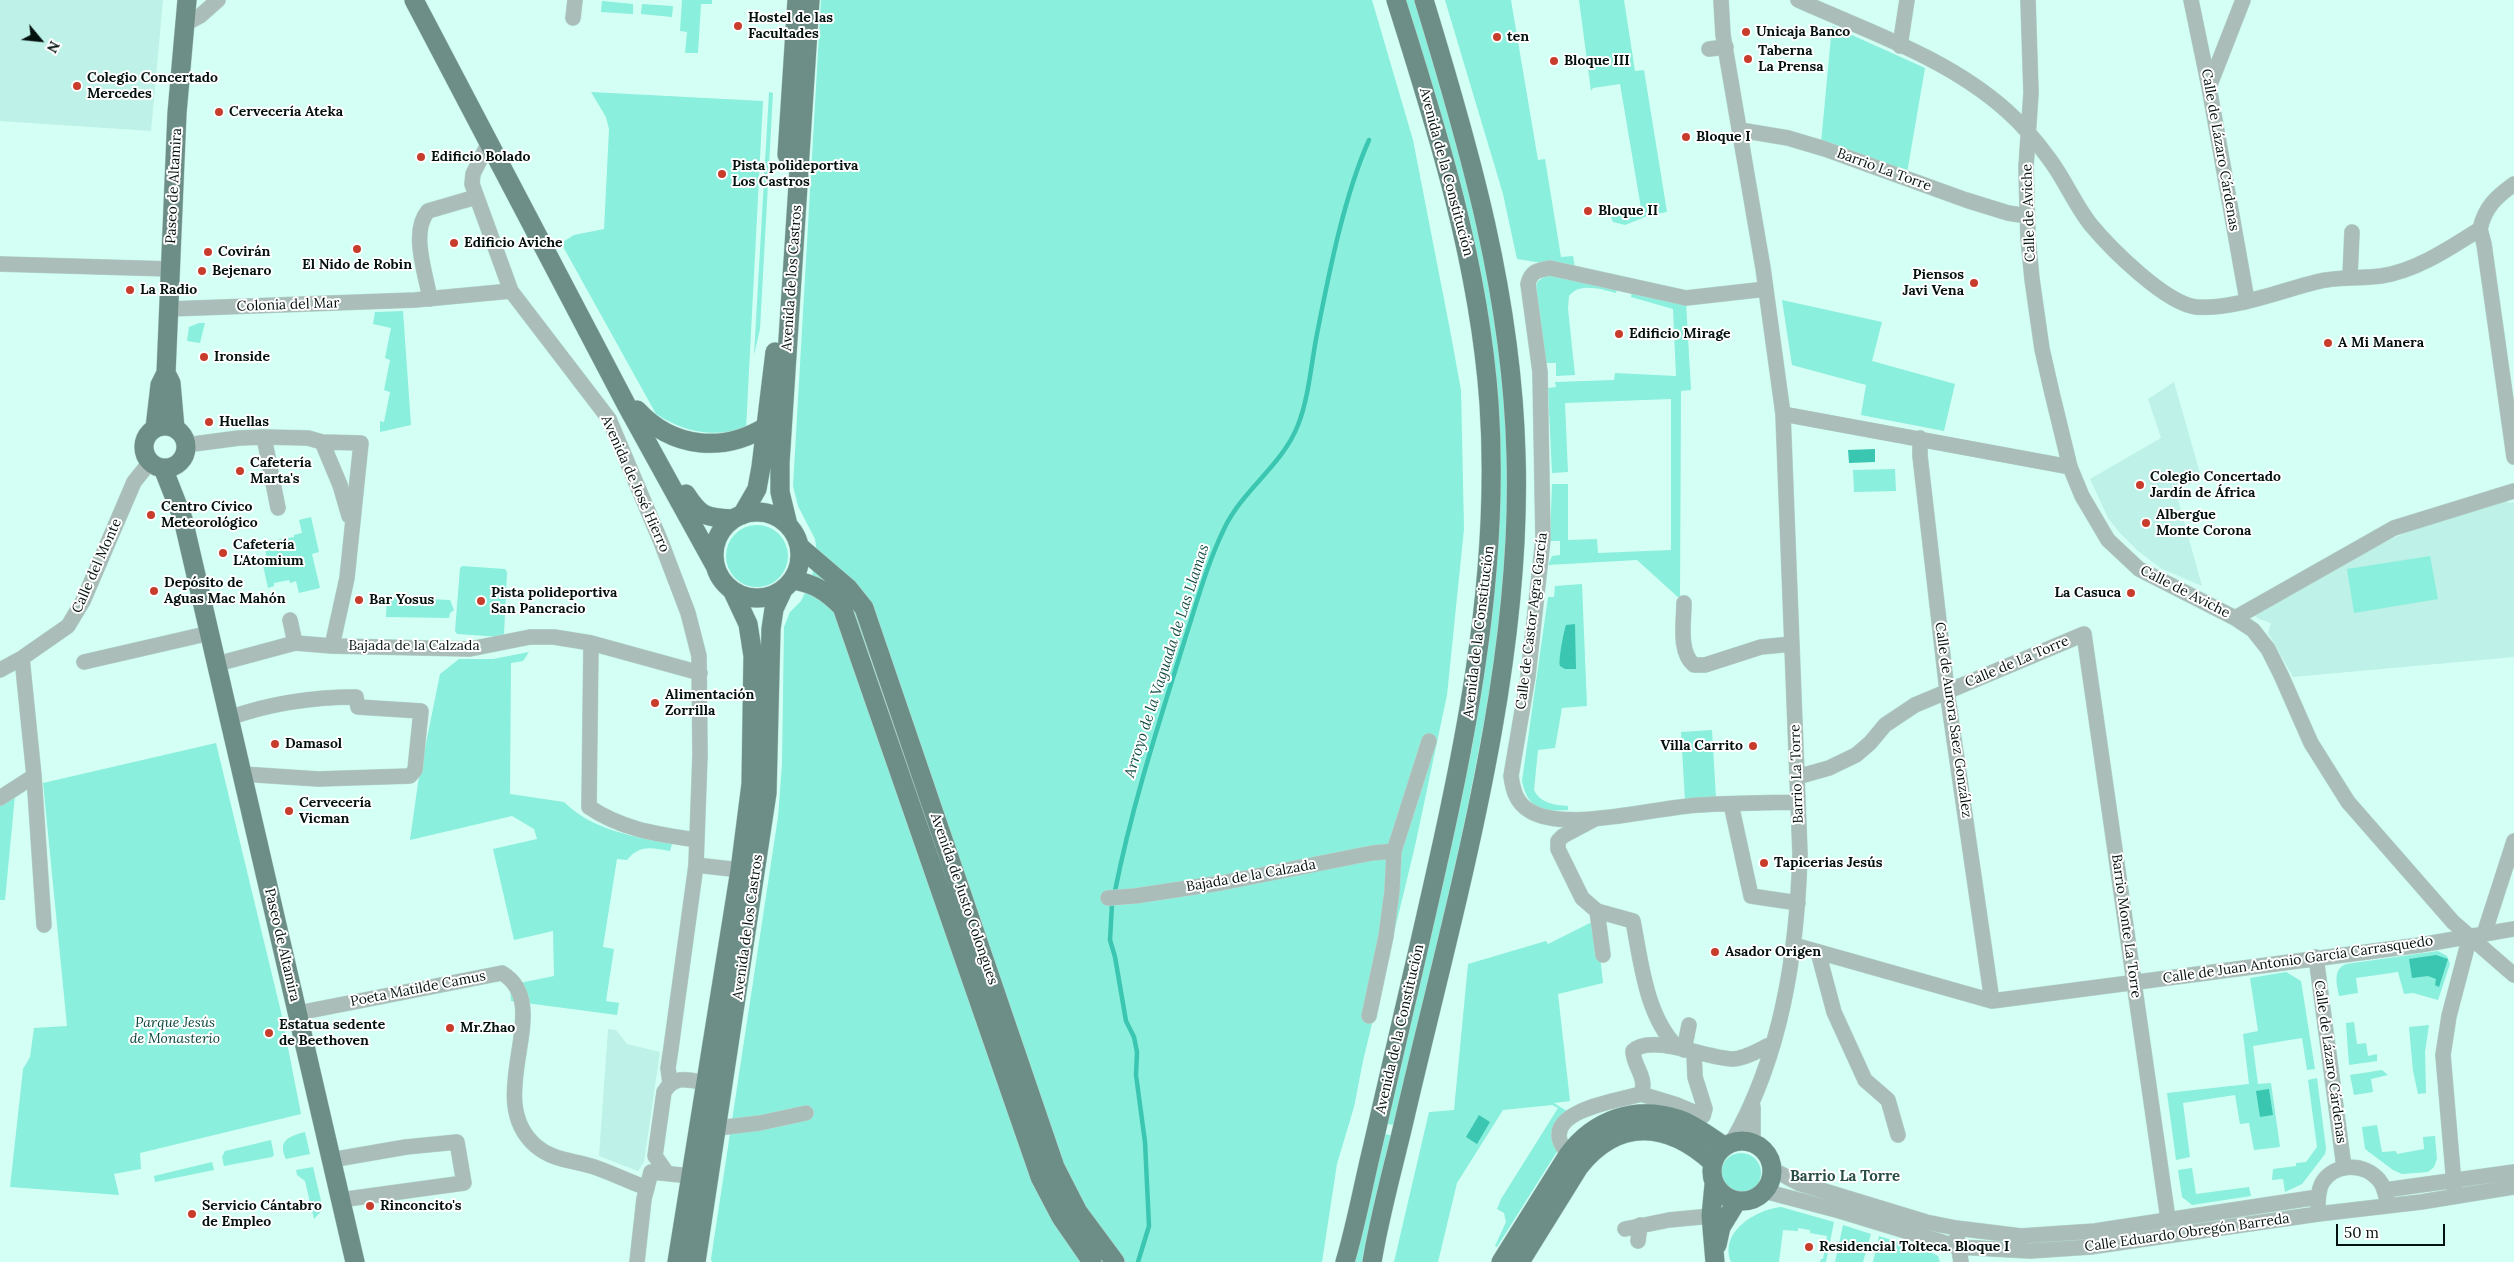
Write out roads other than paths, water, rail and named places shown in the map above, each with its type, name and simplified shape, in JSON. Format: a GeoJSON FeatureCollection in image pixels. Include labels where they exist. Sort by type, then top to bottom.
{"type":"FeatureCollection","features":[{"type":"Feature","properties":{"kind":"main road","name":"Paseo de Altamira"},"geometry":{"type":"LineString","coordinates":[[155,428],[160,385],[166,373],[177,113],[188,0]]}},
{"type":"Feature","properties":{"kind":"main road","name":"Avenida de José Hierro"},"geometry":{"type":"LineString","coordinates":[[414,0],[661,464],[664,474],[714,564]]}},
{"type":"Feature","properties":{"kind":"main road","name":"Avenida de los Castros"},"geometry":{"type":"LineString","coordinates":[[737,517],[757,489],[768,426],[776,333],[797,0]]}},
{"type":"Feature","properties":{"kind":"main road","name":"Avenida de los Castros"},"geometry":{"type":"LineString","coordinates":[[788,525],[780,492],[780,463],[810,0]]}},
{"type":"Feature","properties":{"kind":"main road","name":"Avenida de la Constitución"},"geometry":{"type":"LineString","coordinates":[[1346,1262],[1442,845],[1471,704],[1484,610],[1492,505],[1488,392],[1484,353],[1468,254],[1453,190],[1396,0]]}},
{"type":"Feature","properties":{"kind":"main road","name":"Avenida de la Constitución"},"geometry":{"type":"LineString","coordinates":[[1372,1262],[1484,768],[1502,673],[1516,510],[1514,404],[1510,352],[1502,297],[1492,245],[1460,118],[1424,0]]}},
{"type":"Feature","properties":{"kind":"main road","name":"Paseo de Altamira"},"geometry":{"type":"LineString","coordinates":[[166,373],[170,383],[174,428]]}},
{"type":"Feature","properties":{"kind":"main road","name":"Avenida de José Hierro"},"geometry":{"type":"LineString","coordinates":[[622,393],[655,427],[690,442],[739,440],[768,426]]}},
{"type":"Feature","properties":{"kind":"main road"},"geometry":{"type":"LineString","coordinates":[[162,426],[174,428],[182,435],[184,452],[170,468],[157,465],[145,453],[144,444],[148,435],[155,428],[162,426]]}},
{"type":"Feature","properties":{"kind":"main road","name":"Paseo de Altamira"},"geometry":{"type":"LineString","coordinates":[[183,519],[184,452]]}},
{"type":"Feature","properties":{"kind":"main road","name":"Avenida de José Hierro"},"geometry":{"type":"LineString","coordinates":[[661,464],[670,470],[696,510],[711,519],[737,517]]}},
{"type":"Feature","properties":{"kind":"main road","name":"Paseo de Altamira"},"geometry":{"type":"LineString","coordinates":[[157,465],[183,519],[354,1262]]}},
{"type":"Feature","properties":{"kind":"main road"},"geometry":{"type":"LineString","coordinates":[[748,512],[766,512],[781,519],[788,525],[794,531],[800,547],[800,564],[788,586],[766,599],[749,599],[733,592],[721,580],[714,564],[714,547],[721,531],[737,517],[748,512]]}},
{"type":"Feature","properties":{"kind":"main road","name":"Avenida de Justo Colongues"},"geometry":{"type":"LineString","coordinates":[[800,547],[848,588],[864,608],[1044,1136],[1068,1195],[1090,1230],[1116,1262]]}},
{"type":"Feature","properties":{"kind":"main road","name":"Avenida de Justo Colongues"},"geometry":{"type":"LineString","coordinates":[[788,586],[812,583],[825,590],[842,607],[1040,1177],[1061,1217],[1092,1262]]}},
{"type":"Feature","properties":{"kind":"main road","name":"Avenida de los Castros"},"geometry":{"type":"LineString","coordinates":[[696,1262],[718,1128],[767,793],[771,629],[774,609],[788,586]]}},
{"type":"Feature","properties":{"kind":"main road","name":"Avenida de los Castros"},"geometry":{"type":"LineString","coordinates":[[677,1262],[740,870],[750,784],[753,656],[748,624],[733,592]]}},
{"type":"Feature","properties":{"kind":"main road"},"geometry":{"type":"LineString","coordinates":[[1501,1262],[1568,1155],[1579,1142],[1600,1125],[1626,1115],[1661,1115],[1680,1119],[1728,1144],[1753,1143],[1766,1153],[1772,1169],[1770,1181],[1764,1191],[1752,1200],[1737,1201],[1724,1196],[1714,1185]]}},
{"type":"Feature","properties":{"kind":"main road"},"geometry":{"type":"LineString","coordinates":[[1520,1262],[1588,1155],[1614,1137],[1627,1133],[1662,1132],[1686,1142],[1713,1163],[1711,1174],[1714,1185],[1711,1216],[1714,1260]]}},
{"type":"Feature","properties":{"kind":"main road","name":"Barrio La Torre"},"geometry":{"type":"LineString","coordinates":[[1713,1163],[1717,1153],[1728,1144]]}},
{"type":"Feature","properties":{"kind":"main road"},"geometry":{"type":"LineString","coordinates":[[1714,1260],[1721,1227],[1737,1201]]}},
{"type":"Feature","properties":{"kind":"street"},"geometry":{"type":"LineString","coordinates":[[185,24],[200,16],[218,0]]}},
{"type":"Feature","properties":{"kind":"street"},"geometry":{"type":"LineString","coordinates":[[573,18],[575,0]]}},
{"type":"Feature","properties":{"kind":"street","name":"Barrio La Torre"},"geometry":{"type":"LineString","coordinates":[[1711,0],[1724,41]]}},
{"type":"Feature","properties":{"kind":"street","name":"Barrio La Torre"},"geometry":{"type":"LineString","coordinates":[[1721,0],[1724,41],[1766,289],[1783,414],[1800,854],[1798,903],[1788,982],[1772,1044],[1752,1106],[1728,1144]]}},
{"type":"Feature","properties":{"kind":"street","name":"Calle de Aviche"},"geometry":{"type":"LineString","coordinates":[[1798,0],[1950,70],[1979,88],[2005,109],[2028,132],[2050,160],[2090,224],[2156,287],[2195,307],[2222,305],[2247,300],[2329,279],[2350,276],[2379,276],[2399,271],[2441,252],[2480,229]]}},
{"type":"Feature","properties":{"kind":"street"},"geometry":{"type":"LineString","coordinates":[[1900,46],[1907,0]]}},
{"type":"Feature","properties":{"kind":"street"},"geometry":{"type":"LineString","coordinates":[[2028,0],[2031,84],[2028,132]]}},
{"type":"Feature","properties":{"kind":"street","name":"Calle de Lázaro Cárdenas"},"geometry":{"type":"LineString","coordinates":[[2191,0],[2209,86],[2247,300]]}},
{"type":"Feature","properties":{"kind":"street"},"geometry":{"type":"LineString","coordinates":[[2209,86],[2243,0]]}},
{"type":"Feature","properties":{"kind":"street"},"geometry":{"type":"LineString","coordinates":[[1709,50],[1724,41]]}},
{"type":"Feature","properties":{"kind":"street","name":"Barrio La Torre"},"geometry":{"type":"LineString","coordinates":[[1740,130],[1788,138],[1825,149],[1966,200],[2008,213],[2027,216]]}},
{"type":"Feature","properties":{"kind":"street","name":"Calle de Aviche"},"geometry":{"type":"LineString","coordinates":[[2028,132],[2027,216],[2042,348],[2070,468],[2096,521],[2121,554],[2158,581],[2235,618],[2253,630],[2268,649],[2311,743],[2348,802],[2453,922],[2477,935],[2514,975]]}},
{"type":"Feature","properties":{"kind":"street","name":"Avenida de José Hierro"},"geometry":{"type":"LineString","coordinates":[[489,142],[473,174],[472,184],[511,291],[609,419],[661,542],[688,613],[699,656],[700,673]]}},
{"type":"Feature","properties":{"kind":"street"},"geometry":{"type":"LineString","coordinates":[[2514,184],[2489,204],[2483,215],[2480,229],[2511,412],[2514,457]]}},
{"type":"Feature","properties":{"kind":"street"},"geometry":{"type":"LineString","coordinates":[[476,197],[428,211],[423,217],[420,229],[421,244],[430,299],[511,291]]}},
{"type":"Feature","properties":{"kind":"street"},"geometry":{"type":"LineString","coordinates":[[2350,276],[2352,232]]}},
{"type":"Feature","properties":{"kind":"street"},"geometry":{"type":"LineString","coordinates":[[0,264],[170,269]]}},
{"type":"Feature","properties":{"kind":"street","name":"Calle de Castor Agra García"},"geometry":{"type":"LineString","coordinates":[[1766,289],[1686,298],[1550,268],[1537,271],[1530,277],[1528,284],[1540,372],[1543,539],[1528,676],[1511,776],[1513,791],[1520,803],[1530,811],[1542,816],[1595,819],[1697,805],[1797,802]]}},
{"type":"Feature","properties":{"kind":"street","name":"Colonia del Mar"},"geometry":{"type":"LineString","coordinates":[[169,309],[430,299]]}},
{"type":"Feature","properties":{"kind":"street"},"geometry":{"type":"LineString","coordinates":[[1783,414],[1920,438],[2070,468]]}},
{"type":"Feature","properties":{"kind":"street"},"geometry":{"type":"LineString","coordinates":[[264,437],[278,508]]}},
{"type":"Feature","properties":{"kind":"street","name":"Bajada de la Calzada"},"geometry":{"type":"LineString","coordinates":[[184,452],[264,437],[308,438],[322,442],[361,443],[347,578],[332,646]]}},
{"type":"Feature","properties":{"kind":"street","name":"Calle de Aurora Saez González"},"geometry":{"type":"LineString","coordinates":[[1920,438],[1920,456],[1947,691],[1992,1001]]}},
{"type":"Feature","properties":{"kind":"street","name":"Bajada de la Calzada"},"geometry":{"type":"LineString","coordinates":[[322,442],[340,485],[352,525]]}},
{"type":"Feature","properties":{"kind":"street","name":"Calle del Monte"},"geometry":{"type":"LineString","coordinates":[[0,670],[58,634],[76,615],[134,482],[157,465]]}},
{"type":"Feature","properties":{"kind":"street"},"geometry":{"type":"LineString","coordinates":[[340,485],[356,486]]}},
{"type":"Feature","properties":{"kind":"street"},"geometry":{"type":"LineString","coordinates":[[2235,618],[2394,528],[2514,491]]}},
{"type":"Feature","properties":{"kind":"street"},"geometry":{"type":"LineString","coordinates":[[1684,603],[1684,646],[1688,660],[1694,665],[1705,665],[1762,647],[1792,644]]}},
{"type":"Feature","properties":{"kind":"street"},"geometry":{"type":"LineString","coordinates":[[290,620],[295,643]]}},
{"type":"Feature","properties":{"kind":"street"},"geometry":{"type":"LineString","coordinates":[[84,662],[210,633]]}},
{"type":"Feature","properties":{"kind":"street","name":"Calle de La Torre"},"geometry":{"type":"LineString","coordinates":[[1797,777],[1829,768],[1856,755],[1870,743],[1885,725],[1915,705],[2084,634]]}},
{"type":"Feature","properties":{"kind":"street","name":"Barrio Monte La Torre"},"geometry":{"type":"LineString","coordinates":[[2084,634],[2168,1218]]}},
{"type":"Feature","properties":{"kind":"street","name":"Bajada de la Calzada"},"geometry":{"type":"LineString","coordinates":[[217,664],[295,643],[332,646],[470,649],[530,637],[546,637],[591,644],[700,673]]}},
{"type":"Feature","properties":{"kind":"street"},"geometry":{"type":"LineString","coordinates":[[591,644],[589,807],[606,819],[628,828],[697,840]]}},
{"type":"Feature","properties":{"kind":"street"},"geometry":{"type":"LineString","coordinates":[[22,658],[34,776],[44,925]]}},
{"type":"Feature","properties":{"kind":"street"},"geometry":{"type":"LineString","coordinates":[[667,1173],[655,1156],[660,1108],[664,1092],[670,1083],[668,1068],[696,865],[700,673]]}},
{"type":"Feature","properties":{"kind":"street"},"geometry":{"type":"LineString","coordinates":[[229,718],[288,702],[322,697],[356,697],[358,707],[421,712],[415,770],[410,776],[318,779],[242,774]]}},
{"type":"Feature","properties":{"kind":"street"},"geometry":{"type":"LineString","coordinates":[[1369,1016],[1386,936],[1394,851],[1429,741]]}},
{"type":"Feature","properties":{"kind":"street"},"geometry":{"type":"LineString","coordinates":[[0,798],[34,776]]}},
{"type":"Feature","properties":{"kind":"street"},"geometry":{"type":"LineString","coordinates":[[1731,804],[1751,896],[1798,903]]}},
{"type":"Feature","properties":{"kind":"street"},"geometry":{"type":"LineString","coordinates":[[1568,1155],[1560,1142],[1561,1129],[1566,1122],[1593,1106],[1641,1094],[1677,1105],[1703,1116],[1705,1109],[1685,1050],[1660,1027],[1642,966],[1633,920],[1597,912],[1582,898],[1558,849],[1558,841],[1562,836],[1595,819]]}},
{"type":"Feature","properties":{"kind":"street"},"geometry":{"type":"LineString","coordinates":[[2455,1196],[2443,1055],[2449,1016],[2477,935],[2514,841]]}},
{"type":"Feature","properties":{"kind":"street","name":"Bajada de la Calzada"},"geometry":{"type":"LineString","coordinates":[[1108,898],[1135,896],[1221,883],[1372,853],[1394,851]]}},
{"type":"Feature","properties":{"kind":"street","name":"Avenida de los Castros"},"geometry":{"type":"LineString","coordinates":[[696,865],[740,870]]}},
{"type":"Feature","properties":{"kind":"street"},"geometry":{"type":"LineString","coordinates":[[1597,912],[1603,955]]}},
{"type":"Feature","properties":{"kind":"street","name":"Calle de Juan Antonio García Carrasquedo"},"geometry":{"type":"LineString","coordinates":[[1992,1001],[2316,957],[2420,945],[2514,929]]}},
{"type":"Feature","properties":{"kind":"street"},"geometry":{"type":"LineString","coordinates":[[1794,945],[1992,1001]]}},
{"type":"Feature","properties":{"kind":"street"},"geometry":{"type":"LineString","coordinates":[[1818,952],[1834,1012],[1865,1080],[1888,1100],[1898,1135]]}},
{"type":"Feature","properties":{"kind":"street","name":"Calle de Lázaro Cárdenas"},"geometry":{"type":"LineString","coordinates":[[2316,957],[2344,1167]]}},
{"type":"Feature","properties":{"kind":"street","name":"Poeta Matilde Camus"},"geometry":{"type":"LineString","coordinates":[[298,1013],[502,974],[511,979],[514,984],[522,1012],[522,1037],[513,1100],[514,1112],[520,1127],[528,1139],[547,1154],[569,1162],[596,1167],[647,1188]]}},
{"type":"Feature","properties":{"kind":"street"},"geometry":{"type":"LineString","coordinates":[[1685,1050],[1689,1025]]}},
{"type":"Feature","properties":{"kind":"street"},"geometry":{"type":"LineString","coordinates":[[1641,1094],[1643,1089],[1641,1074],[1632,1051],[1636,1048],[1646,1046],[1685,1050],[1734,1059],[1772,1044]]}},
{"type":"Feature","properties":{"kind":"street"},"geometry":{"type":"LineString","coordinates":[[670,1083],[687,1079],[706,1083]]}},
{"type":"Feature","properties":{"kind":"street","name":"Barrio La Torre"},"geometry":{"type":"LineString","coordinates":[[1752,1106],[1753,1143]]}},
{"type":"Feature","properties":{"kind":"street"},"geometry":{"type":"LineString","coordinates":[[718,1128],[760,1123],[806,1113]]}},
{"type":"Feature","properties":{"kind":"street"},"geometry":{"type":"LineString","coordinates":[[331,1160],[406,1147],[457,1142],[464,1183],[340,1200]]}},
{"type":"Feature","properties":{"kind":"street"},"geometry":{"type":"LineString","coordinates":[[2318,1214],[2318,1197],[2321,1185],[2327,1177],[2344,1167],[2357,1167],[2369,1171],[2379,1180],[2385,1190],[2388,1206],[2514,1187]]}},
{"type":"Feature","properties":{"kind":"street","name":"Calle Eduardo Obregón Barreda"},"geometry":{"type":"LineString","coordinates":[[1772,1169],[1798,1183],[1926,1222],[1956,1228],[2021,1236],[2051,1235],[2168,1218],[2207,1215],[2318,1197]]}},
{"type":"Feature","properties":{"kind":"street"},"geometry":{"type":"LineString","coordinates":[[637,1262],[640,1221],[652,1172],[691,1176]]}},
{"type":"Feature","properties":{"kind":"street"},"geometry":{"type":"LineString","coordinates":[[2385,1190],[2514,1172]]}},
{"type":"Feature","properties":{"kind":"street","name":"Calle Eduardo Obregón Barreda"},"geometry":{"type":"LineString","coordinates":[[1764,1191],[1840,1211],[1960,1254],[1994,1251],[2060,1250],[2388,1206]]}},
{"type":"Feature","properties":{"kind":"street"},"geometry":{"type":"LineString","coordinates":[[1638,1241],[1633,1227],[1669,1220],[1711,1216]]}},
{"type":"Feature","properties":{"kind":"street"},"geometry":{"type":"LineString","coordinates":[[1956,1228],[1960,1254]]}},
{"type":"Feature","properties":{"kind":"waterway","name":"Arroyo de la Vaguada de Las Llamas"},"geometry":{"type":"LineString","coordinates":[[1115,891],[1129,827],[1147,764],[1212,556],[1232,515],[1282,453],[1291,440],[1302,414],[1338,235],[1352,185],[1369,140]]}},
{"type":"Feature","properties":{"kind":"waterway","name":"Arroyo de la Vaguada de Las Llamas"},"geometry":{"type":"LineString","coordinates":[[1112,904],[1110,940],[1115,957],[1126,1021],[1134,1037],[1137,1052],[1136,1075],[1145,1142],[1149,1226],[1138,1262]]}},
{"type":"Feature","properties":{"kind":"place","name":"Hostel de las Facultades"},"geometry":{"type":"Point","coordinates":[738,26]}},
{"type":"Feature","properties":{"kind":"place","name":"Unicaja Banco"},"geometry":{"type":"Point","coordinates":[1746,32]}},
{"type":"Feature","properties":{"kind":"place","name":"ten"},"geometry":{"type":"Point","coordinates":[1497,37]}},
{"type":"Feature","properties":{"kind":"place","name":"Taberna La Prensa"},"geometry":{"type":"Point","coordinates":[1748,59]}},
{"type":"Feature","properties":{"kind":"place","name":"Bloque III"},"geometry":{"type":"Point","coordinates":[1554,61]}},
{"type":"Feature","properties":{"kind":"place","name":"Colegio Concertado Mercedes"},"geometry":{"type":"Point","coordinates":[77,86]}},
{"type":"Feature","properties":{"kind":"place","name":"Cervecería Ateka"},"geometry":{"type":"Point","coordinates":[219,112]}},
{"type":"Feature","properties":{"kind":"place","name":"Bloque I"},"geometry":{"type":"Point","coordinates":[1686,137]}},
{"type":"Feature","properties":{"kind":"place","name":"Edificio Bolado"},"geometry":{"type":"Point","coordinates":[421,157]}},
{"type":"Feature","properties":{"kind":"place","name":"Pista polideportiva Los Castros"},"geometry":{"type":"Point","coordinates":[722,174]}},
{"type":"Feature","properties":{"kind":"place","name":"Bloque II"},"geometry":{"type":"Point","coordinates":[1588,211]}},
{"type":"Feature","properties":{"kind":"place","name":"Edificio Aviche"},"geometry":{"type":"Point","coordinates":[454,243]}},
{"type":"Feature","properties":{"kind":"place","name":"El Nido de Robin"},"geometry":{"type":"Point","coordinates":[357,249]}},
{"type":"Feature","properties":{"kind":"place","name":"Covirán"},"geometry":{"type":"Point","coordinates":[208,252]}},
{"type":"Feature","properties":{"kind":"place","name":"Bejenaro"},"geometry":{"type":"Point","coordinates":[202,271]}},
{"type":"Feature","properties":{"kind":"place","name":"Piensos Javi Vena"},"geometry":{"type":"Point","coordinates":[1974,283]}},
{"type":"Feature","properties":{"kind":"place","name":"La Radio"},"geometry":{"type":"Point","coordinates":[130,290]}},
{"type":"Feature","properties":{"kind":"place","name":"Edificio Mirage"},"geometry":{"type":"Point","coordinates":[1619,334]}},
{"type":"Feature","properties":{"kind":"place","name":"A Mi Manera"},"geometry":{"type":"Point","coordinates":[2328,343]}},
{"type":"Feature","properties":{"kind":"place","name":"Ironside"},"geometry":{"type":"Point","coordinates":[204,357]}},
{"type":"Feature","properties":{"kind":"place","name":"Huellas"},"geometry":{"type":"Point","coordinates":[209,422]}},
{"type":"Feature","properties":{"kind":"place","name":"Cafetería Marta's"},"geometry":{"type":"Point","coordinates":[240,471]}},
{"type":"Feature","properties":{"kind":"place","name":"Colegio Concertado Jardín de África"},"geometry":{"type":"Point","coordinates":[2140,485]}},
{"type":"Feature","properties":{"kind":"place","name":"Centro Cívico Meteorológico"},"geometry":{"type":"Point","coordinates":[151,515]}},
{"type":"Feature","properties":{"kind":"place","name":"Albergue Monte Corona"},"geometry":{"type":"Point","coordinates":[2146,523]}},
{"type":"Feature","properties":{"kind":"place","name":"Cafetería L'Atomium"},"geometry":{"type":"Point","coordinates":[223,553]}},
{"type":"Feature","properties":{"kind":"place","name":"Depósito de Aguas Mac Mahón"},"geometry":{"type":"Point","coordinates":[154,591]}},
{"type":"Feature","properties":{"kind":"place","name":"La Casuca"},"geometry":{"type":"Point","coordinates":[2131,593]}},
{"type":"Feature","properties":{"kind":"place","name":"Bar Yosus"},"geometry":{"type":"Point","coordinates":[359,600]}},
{"type":"Feature","properties":{"kind":"place","name":"Pista polideportiva San Pancracio"},"geometry":{"type":"Point","coordinates":[481,601]}},
{"type":"Feature","properties":{"kind":"place","name":"Alimentación Zorrilla"},"geometry":{"type":"Point","coordinates":[655,703]}},
{"type":"Feature","properties":{"kind":"place","name":"Damasol"},"geometry":{"type":"Point","coordinates":[275,744]}},
{"type":"Feature","properties":{"kind":"place","name":"Villa Carrito"},"geometry":{"type":"Point","coordinates":[1753,746]}},
{"type":"Feature","properties":{"kind":"place","name":"Cervecería Vicman"},"geometry":{"type":"Point","coordinates":[289,811]}},
{"type":"Feature","properties":{"kind":"place","name":"Tapicerias Jesús"},"geometry":{"type":"Point","coordinates":[1764,863]}},
{"type":"Feature","properties":{"kind":"place","name":"Asador Origen"},"geometry":{"type":"Point","coordinates":[1715,952]}},
{"type":"Feature","properties":{"kind":"place","name":"Mr.Zhao"},"geometry":{"type":"Point","coordinates":[450,1028]}},
{"type":"Feature","properties":{"kind":"place","name":"Estatua sedente de Beethoven"},"geometry":{"type":"Point","coordinates":[269,1033]}},
{"type":"Feature","properties":{"kind":"place","name":"Rinconcito's"},"geometry":{"type":"Point","coordinates":[370,1206]}},
{"type":"Feature","properties":{"kind":"place","name":"Servicio Cántabro de Empleo"},"geometry":{"type":"Point","coordinates":[192,1214]}},
{"type":"Feature","properties":{"kind":"place","name":"Residencial Tolteca. Bloque I"},"geometry":{"type":"Point","coordinates":[1809,1247]}},
{"type":"Feature","properties":{"kind":"district","name":"Barrio La Torre"},"geometry":{"type":"Point","coordinates":[1845,1177]}},
{"type":"Feature","properties":{"kind":"park label","name":"Parque Jesús de Monasterio"},"geometry":{"type":"Point","coordinates":[175,1032]}}]}
